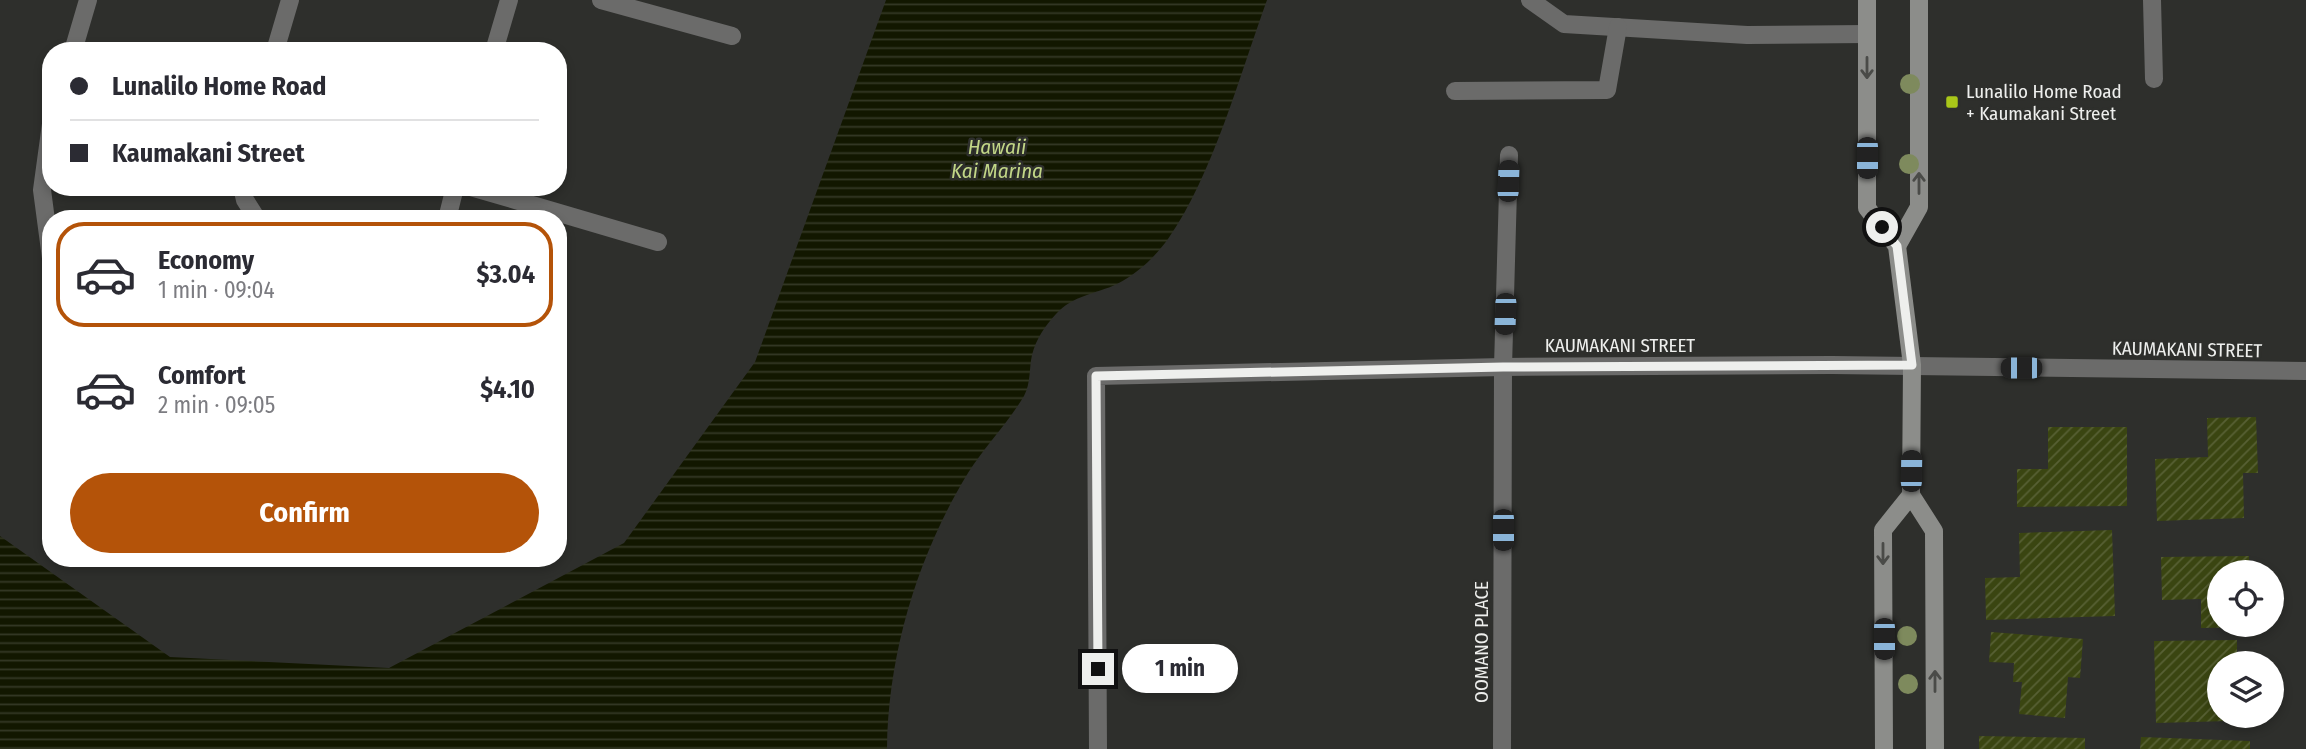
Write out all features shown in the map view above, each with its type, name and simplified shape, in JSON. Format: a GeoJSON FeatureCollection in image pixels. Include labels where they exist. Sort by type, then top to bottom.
{"type":"FeatureCollection","features":[{"type":"Feature","properties":{"kind":"main road"},"geometry":{"type":"LineString","coordinates":[[1867,0],[1867,208],[1897,246],[1912,365],[1911,495],[1934,531],[1935,749]]}},
{"type":"Feature","properties":{"kind":"main road"},"geometry":{"type":"LineString","coordinates":[[1897,246],[1920,207],[1919,0]]}},
{"type":"Feature","properties":{"kind":"main road"},"geometry":{"type":"LineString","coordinates":[[1884,749],[1883,530],[1911,495]]}},
{"type":"Feature","properties":{"kind":"street"},"geometry":{"type":"LineString","coordinates":[[76,42],[88,0]]}},
{"type":"Feature","properties":{"kind":"street"},"geometry":{"type":"LineString","coordinates":[[278,42],[290,0]]}},
{"type":"Feature","properties":{"kind":"street"},"geometry":{"type":"LineString","coordinates":[[497,42],[509,0]]}},
{"type":"Feature","properties":{"kind":"street"},"geometry":{"type":"LineString","coordinates":[[601,0],[732,36]]}},
{"type":"Feature","properties":{"kind":"street"},"geometry":{"type":"LineString","coordinates":[[1530,0],[1564,24],[1748,35],[1867,34]]}},
{"type":"Feature","properties":{"kind":"street"},"geometry":{"type":"LineString","coordinates":[[2152,0],[2154,79]]}},
{"type":"Feature","properties":{"kind":"street"},"geometry":{"type":"LineString","coordinates":[[1455,91],[1607,90],[1618,27]]}},
{"type":"Feature","properties":{"kind":"street","name":"OOMANO PLACE"},"geometry":{"type":"LineString","coordinates":[[1502,749],[1503,367],[1508,155]]}},
{"type":"Feature","properties":{"kind":"street"},"geometry":{"type":"LineString","coordinates":[[502,196],[549,210]]}},
{"type":"Feature","properties":{"kind":"street"},"geometry":{"type":"LineString","coordinates":[[567,215],[658,242]]}},
{"type":"Feature","properties":{"kind":"street","name":"KAUMAKANI STREET"},"geometry":{"type":"LineString","coordinates":[[1098,749],[1096,376],[1503,367],[1912,365],[2306,371]]}},
{"type":"Feature","properties":{"kind":"water","name":"Hawaii Kai Marina"},"geometry":{"type":"Polygon","coordinates":[[[886,0],[1267,0],[1212,155],[1199,185],[1168,239],[1151,259],[1132,275],[1070,303],[1052,319],[1041,333],[1034,349],[1024,396],[968,473],[950,504],[921,571],[900,641],[893,677],[887,749],[0,749],[0,536],[170,657],[389,668],[624,543],[755,362],[886,0]]]}},
{"type":"Feature","properties":{"kind":"building"},"geometry":{"type":"Polygon","coordinates":[[[2256,417],[2258,473],[2243,473],[2244,518],[2157,521],[2155,459],[2208,457],[2207,418],[2256,417]]]}},
{"type":"Feature","properties":{"kind":"building"},"geometry":{"type":"Polygon","coordinates":[[[2048,427],[2127,427],[2127,506],[2017,507],[2017,469],[2048,469],[2048,427]]]}},
{"type":"Feature","properties":{"kind":"building"},"geometry":{"type":"Polygon","coordinates":[[[2112,530],[2115,616],[1986,620],[1985,578],[2020,577],[2019,533],[2112,530]]]}},
{"type":"Feature","properties":{"kind":"building"},"geometry":{"type":"Polygon","coordinates":[[[2249,556],[2249,560],[2207,560],[2207,628],[2201,628],[2201,599],[2162,600],[2161,557],[2249,556]]]}},
{"type":"Feature","properties":{"kind":"building"},"geometry":{"type":"Polygon","coordinates":[[[1991,632],[2083,639],[2080,678],[2068,677],[2065,718],[2019,714],[2022,682],[2013,682],[2014,663],[1989,662],[1991,632]]]}},
{"type":"Feature","properties":{"kind":"building"},"geometry":{"type":"Polygon","coordinates":[[[2237,640],[2237,651],[2207,651],[2207,722],[2156,723],[2154,641],[2237,640]]]}},
{"type":"Feature","properties":{"kind":"building"},"geometry":{"type":"Polygon","coordinates":[[[1979,736],[2085,738],[2085,749],[1979,749],[1979,736]]]}},
{"type":"Feature","properties":{"kind":"building"},"geometry":{"type":"Polygon","coordinates":[[[2141,737],[2250,741],[2250,749],[2140,749],[2141,737]]]}},
{"type":"Feature","properties":{"kind":"place","name":"Lunalilo Home Road + Kaumakani Street"},"geometry":{"type":"Point","coordinates":[1952,102]}},
{"type":"Feature","properties":{"kind":"route"},"geometry":{"type":"LineString","coordinates":[[1098,669],[1096,376],[1503,367],[1912,365],[1897,246],[1882,227]]}}]}
